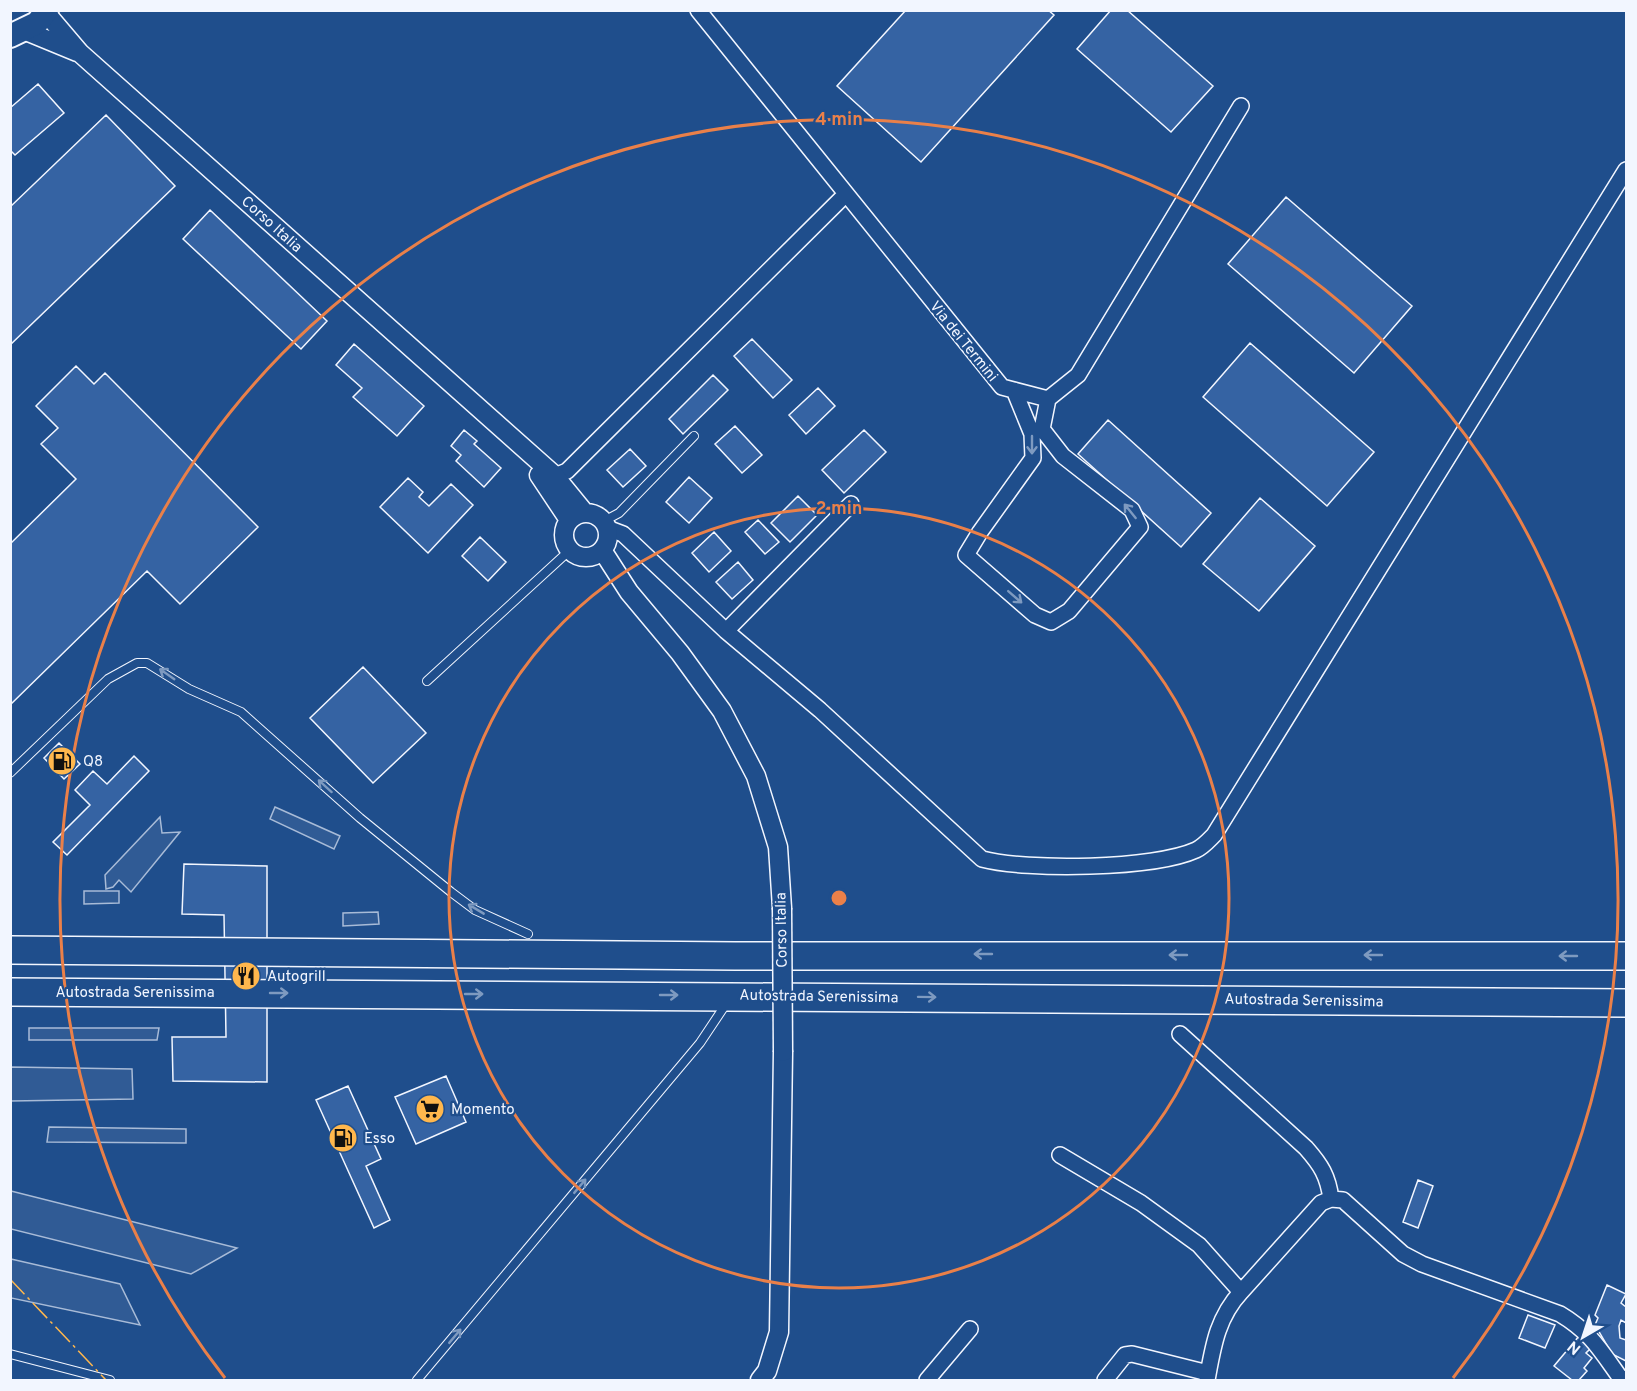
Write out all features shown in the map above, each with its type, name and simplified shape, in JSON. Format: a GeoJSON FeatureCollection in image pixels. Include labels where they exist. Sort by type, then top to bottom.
{"type":"FeatureCollection","features":[{"type":"Feature","properties":{"kind":"highway"},"geometry":{"type":"LineString","coordinates":[[10,950],[711,956],[1626,956]]}},
{"type":"Feature","properties":{"kind":"highway","name":"Autostrada Serenissima"},"geometry":{"type":"LineString","coordinates":[[10,992],[732,995],[1626,1003]]}},
{"type":"Feature","properties":{"kind":"main road"},"geometry":{"type":"LineString","coordinates":[[18,33],[47,12]]}},
{"type":"Feature","properties":{"kind":"street","name":"Via dei Termini"},"geometry":{"type":"LineString","coordinates":[[698,10],[1002,387],[1048,399]]}},
{"type":"Feature","properties":{"kind":"street","name":"Corso Italia"},"geometry":{"type":"LineString","coordinates":[[47,12],[80,53],[464,394],[549,477],[576,516],[592,513],[605,524]]}},
{"type":"Feature","properties":{"kind":"street","name":"Corso Italia"},"geometry":{"type":"LineString","coordinates":[[18,33],[80,53]]}},
{"type":"Feature","properties":{"kind":"street"},"geometry":{"type":"LineString","coordinates":[[1014,390],[1032,434],[1032,458],[966,555],[1035,615],[1051,622],[1069,611],[1140,527],[1132,510],[1063,456],[1042,429],[1048,399],[1078,375],[1241,106]]}},
{"type":"Feature","properties":{"kind":"street"},"geometry":{"type":"LineString","coordinates":[[605,524],[623,534],[726,631],[820,710],[982,859],[1003,865],[1039,866],[1150,862],[1198,849],[1214,835],[1626,170]]}},
{"type":"Feature","properties":{"kind":"street"},"geometry":{"type":"LineString","coordinates":[[549,477],[567,471],[846,194]]}},
{"type":"Feature","properties":{"kind":"street"},"geometry":{"type":"LineString","coordinates":[[726,631],[851,504]]}},
{"type":"Feature","properties":{"kind":"street"},"geometry":{"type":"LineString","coordinates":[[570,550],[564,532],[576,516]]}},
{"type":"Feature","properties":{"kind":"street"},"geometry":{"type":"LineString","coordinates":[[596,553],[608,540],[605,524]]}},
{"type":"Feature","properties":{"kind":"street","name":"Corso Italia"},"geometry":{"type":"LineString","coordinates":[[570,550],[575,554],[596,553],[680,653],[722,711],[756,776],[778,847],[782,908],[783,1052],[779,1332],[767,1371],[760,1380]]}},
{"type":"Feature","properties":{"kind":"street"},"geometry":{"type":"LineString","coordinates":[[1180,1034],[1323,1166],[1331,1199]]}},
{"type":"Feature","properties":{"kind":"street"},"geometry":{"type":"LineString","coordinates":[[1060,1155],[1141,1203],[1199,1245],[1241,1292]]}},
{"type":"Feature","properties":{"kind":"street"},"geometry":{"type":"LineString","coordinates":[[1105,1380],[1125,1355],[1132,1354],[1208,1377],[1216,1332],[1232,1302],[1309,1214],[1321,1203],[1331,1199],[1343,1200],[1403,1254],[1422,1264],[1560,1314],[1590,1334],[1619,1376],[1626,1380]]}},
{"type":"Feature","properties":{"kind":"street"},"geometry":{"type":"LineString","coordinates":[[927,1380],[970,1329]]}},
{"type":"Feature","properties":{"kind":"lane"},"geometry":{"type":"LineString","coordinates":[[605,524],[619,513],[694,436]]}},
{"type":"Feature","properties":{"kind":"lane"},"geometry":{"type":"LineString","coordinates":[[427,681],[570,550]]}},
{"type":"Feature","properties":{"kind":"lane"},"geometry":{"type":"LineString","coordinates":[[10,773],[108,679],[137,663],[147,663],[189,689],[242,712],[360,818],[475,910],[528,934]]}},
{"type":"Feature","properties":{"kind":"lane"},"geometry":{"type":"LineString","coordinates":[[417,1380],[700,1043],[732,995]]}},
{"type":"Feature","properties":{"kind":"lane"},"geometry":{"type":"LineString","coordinates":[[10,1354],[110,1380]]}},
{"type":"Feature","properties":{"kind":"shaded area"},"geometry":{"type":"Polygon","coordinates":[[[275,807],[340,836],[334,849],[270,819],[275,807]]]}},
{"type":"Feature","properties":{"kind":"shaded area"},"geometry":{"type":"Polygon","coordinates":[[[160,817],[162,833],[180,832],[131,892],[119,880],[113,887],[106,889],[105,875],[160,817]]]}},
{"type":"Feature","properties":{"kind":"shaded area"},"geometry":{"type":"Polygon","coordinates":[[[84,891],[119,891],[119,903],[84,904],[84,891]]]}},
{"type":"Feature","properties":{"kind":"shaded area"},"geometry":{"type":"Polygon","coordinates":[[[378,912],[379,924],[343,926],[343,913],[378,912]]]}},
{"type":"Feature","properties":{"kind":"shaded area"},"geometry":{"type":"Polygon","coordinates":[[[29,1028],[159,1028],[157,1040],[29,1040],[29,1028]]]}},
{"type":"Feature","properties":{"kind":"shaded area"},"geometry":{"type":"Polygon","coordinates":[[[11,1067],[132,1069],[133,1099],[11,1101],[11,1067]]]}},
{"type":"Feature","properties":{"kind":"shaded area"},"geometry":{"type":"Polygon","coordinates":[[[49,1127],[186,1129],[186,1143],[47,1142],[49,1127]]]}},
{"type":"Feature","properties":{"kind":"shaded area"},"geometry":{"type":"Polygon","coordinates":[[[10,1191],[237,1248],[191,1274],[11,1229],[10,1191]]]}},
{"type":"Feature","properties":{"kind":"shaded area"},"geometry":{"type":"Polygon","coordinates":[[[11,1259],[120,1284],[140,1325],[11,1298],[11,1259]]]}},
{"type":"Feature","properties":{"kind":"building"},"geometry":{"type":"Polygon","coordinates":[[[906,10],[1048,10],[1054,15],[921,162],[837,86],[906,10]]]}},
{"type":"Feature","properties":{"kind":"building"},"geometry":{"type":"Polygon","coordinates":[[[1111,10],[1127,10],[1213,86],[1171,132],[1077,49],[1111,10]]]}},
{"type":"Feature","properties":{"kind":"building"},"geometry":{"type":"Polygon","coordinates":[[[38,84],[64,113],[15,155],[10,150],[10,108],[38,84]]]}},
{"type":"Feature","properties":{"kind":"building"},"geometry":{"type":"Polygon","coordinates":[[[106,115],[175,186],[10,345],[10,207],[106,115]]]}},
{"type":"Feature","properties":{"kind":"building"},"geometry":{"type":"Polygon","coordinates":[[[1286,197],[1412,306],[1354,373],[1228,264],[1286,197]]]}},
{"type":"Feature","properties":{"kind":"building"},"geometry":{"type":"Polygon","coordinates":[[[210,210],[327,321],[301,349],[183,239],[210,210]]]}},
{"type":"Feature","properties":{"kind":"building"},"geometry":{"type":"Polygon","coordinates":[[[752,339],[792,380],[773,398],[734,356],[752,339]]]}},
{"type":"Feature","properties":{"kind":"building"},"geometry":{"type":"Polygon","coordinates":[[[1250,343],[1374,452],[1327,506],[1203,397],[1250,343]]]}},
{"type":"Feature","properties":{"kind":"building"},"geometry":{"type":"Polygon","coordinates":[[[354,344],[424,406],[397,436],[353,397],[362,388],[336,365],[354,344]]]}},
{"type":"Feature","properties":{"kind":"building"},"geometry":{"type":"Polygon","coordinates":[[[76,366],[94,384],[105,373],[258,527],[180,604],[147,571],[10,705],[10,544],[76,479],[41,444],[58,428],[36,406],[76,366]]]}},
{"type":"Feature","properties":{"kind":"building"},"geometry":{"type":"Polygon","coordinates":[[[713,375],[728,390],[683,434],[669,419],[713,375]]]}},
{"type":"Feature","properties":{"kind":"building"},"geometry":{"type":"Polygon","coordinates":[[[818,388],[835,406],[806,434],[789,415],[818,388]]]}},
{"type":"Feature","properties":{"kind":"building"},"geometry":{"type":"Polygon","coordinates":[[[1108,420],[1211,513],[1181,547],[1078,454],[1108,420]]]}},
{"type":"Feature","properties":{"kind":"building"},"geometry":{"type":"Polygon","coordinates":[[[735,426],[762,455],[742,473],[715,444],[735,426]]]}},
{"type":"Feature","properties":{"kind":"building"},"geometry":{"type":"Polygon","coordinates":[[[464,430],[477,441],[474,444],[501,468],[484,487],[456,461],[461,455],[451,446],[464,430]]]}},
{"type":"Feature","properties":{"kind":"building"},"geometry":{"type":"Polygon","coordinates":[[[864,430],[886,452],[844,493],[822,470],[864,430]]]}},
{"type":"Feature","properties":{"kind":"building"},"geometry":{"type":"Polygon","coordinates":[[[630,449],[646,466],[623,487],[607,470],[630,449]]]}},
{"type":"Feature","properties":{"kind":"building"},"geometry":{"type":"Polygon","coordinates":[[[689,477],[712,498],[689,523],[666,502],[689,477]]]}},
{"type":"Feature","properties":{"kind":"building"},"geometry":{"type":"Polygon","coordinates":[[[408,478],[423,492],[419,497],[429,506],[451,484],[473,505],[428,553],[380,507],[408,478]]]}},
{"type":"Feature","properties":{"kind":"building"},"geometry":{"type":"Polygon","coordinates":[[[798,496],[817,515],[790,542],[771,523],[798,496]]]}},
{"type":"Feature","properties":{"kind":"building"},"geometry":{"type":"Polygon","coordinates":[[[1260,498],[1315,546],[1259,611],[1203,564],[1260,498]]]}},
{"type":"Feature","properties":{"kind":"building"},"geometry":{"type":"Polygon","coordinates":[[[758,520],[779,542],[765,554],[745,532],[758,520]]]}},
{"type":"Feature","properties":{"kind":"building"},"geometry":{"type":"Polygon","coordinates":[[[714,532],[731,551],[709,572],[692,553],[714,532]]]}},
{"type":"Feature","properties":{"kind":"building"},"geometry":{"type":"Polygon","coordinates":[[[480,537],[506,562],[488,581],[462,556],[480,537]]]}},
{"type":"Feature","properties":{"kind":"building"},"geometry":{"type":"Polygon","coordinates":[[[738,562],[753,580],[732,599],[716,582],[738,562]]]}},
{"type":"Feature","properties":{"kind":"building"},"geometry":{"type":"Polygon","coordinates":[[[363,667],[426,733],[373,783],[310,718],[363,667]]]}},
{"type":"Feature","properties":{"kind":"building","name":"Q8"},"geometry":{"type":"Polygon","coordinates":[[[59,743],[80,764],[64,779],[44,758],[59,743]]]}},
{"type":"Feature","properties":{"kind":"building"},"geometry":{"type":"Polygon","coordinates":[[[134,756],[149,771],[67,855],[53,842],[90,805],[75,790],[93,771],[107,784],[134,756]]]}},
{"type":"Feature","properties":{"kind":"building","name":"Autogrill"},"geometry":{"type":"Polygon","coordinates":[[[184,864],[267,866],[267,1082],[173,1081],[172,1037],[226,1037],[224,915],[182,914],[184,864]]]}},
{"type":"Feature","properties":{"kind":"building"},"geometry":{"type":"Polygon","coordinates":[[[446,1076],[466,1122],[416,1144],[395,1097],[446,1076]]]}},
{"type":"Feature","properties":{"kind":"building"},"geometry":{"type":"Polygon","coordinates":[[[348,1086],[381,1159],[366,1166],[390,1220],[374,1228],[316,1100],[348,1086]]]}},
{"type":"Feature","properties":{"kind":"building"},"geometry":{"type":"Polygon","coordinates":[[[1418,1180],[1433,1186],[1418,1228],[1403,1222],[1418,1180]]]}},
{"type":"Feature","properties":{"kind":"building"},"geometry":{"type":"Polygon","coordinates":[[[1607,1285],[1626,1294],[1621,1303],[1626,1307],[1626,1323],[1621,1320],[1619,1326],[1620,1338],[1626,1340],[1626,1361],[1612,1354],[1595,1325],[1598,1318],[1595,1315],[1607,1285]]]}},
{"type":"Feature","properties":{"kind":"building"},"geometry":{"type":"Polygon","coordinates":[[[1528,1315],[1555,1325],[1545,1348],[1519,1338],[1528,1315]]]}},
{"type":"Feature","properties":{"kind":"building"},"geometry":{"type":"Polygon","coordinates":[[[1579,1336],[1592,1347],[1586,1353],[1592,1358],[1584,1368],[1587,1371],[1579,1380],[1572,1380],[1554,1366],[1579,1336]]]}},
{"type":"Feature","properties":{"kind":"power"},"geometry":{"type":"LineString","coordinates":[[10,1279],[106,1380]]}},
{"type":"Feature","properties":{"kind":"place","name":"Q8"},"geometry":{"type":"Point","coordinates":[62,761]}},
{"type":"Feature","properties":{"kind":"place","name":"Autogrill"},"geometry":{"type":"Point","coordinates":[246,976]}},
{"type":"Feature","properties":{"kind":"place","name":"Momento"},"geometry":{"type":"Point","coordinates":[430,1109]}},
{"type":"Feature","properties":{"kind":"place","name":"Esso"},"geometry":{"type":"Point","coordinates":[343,1138]}}]}
